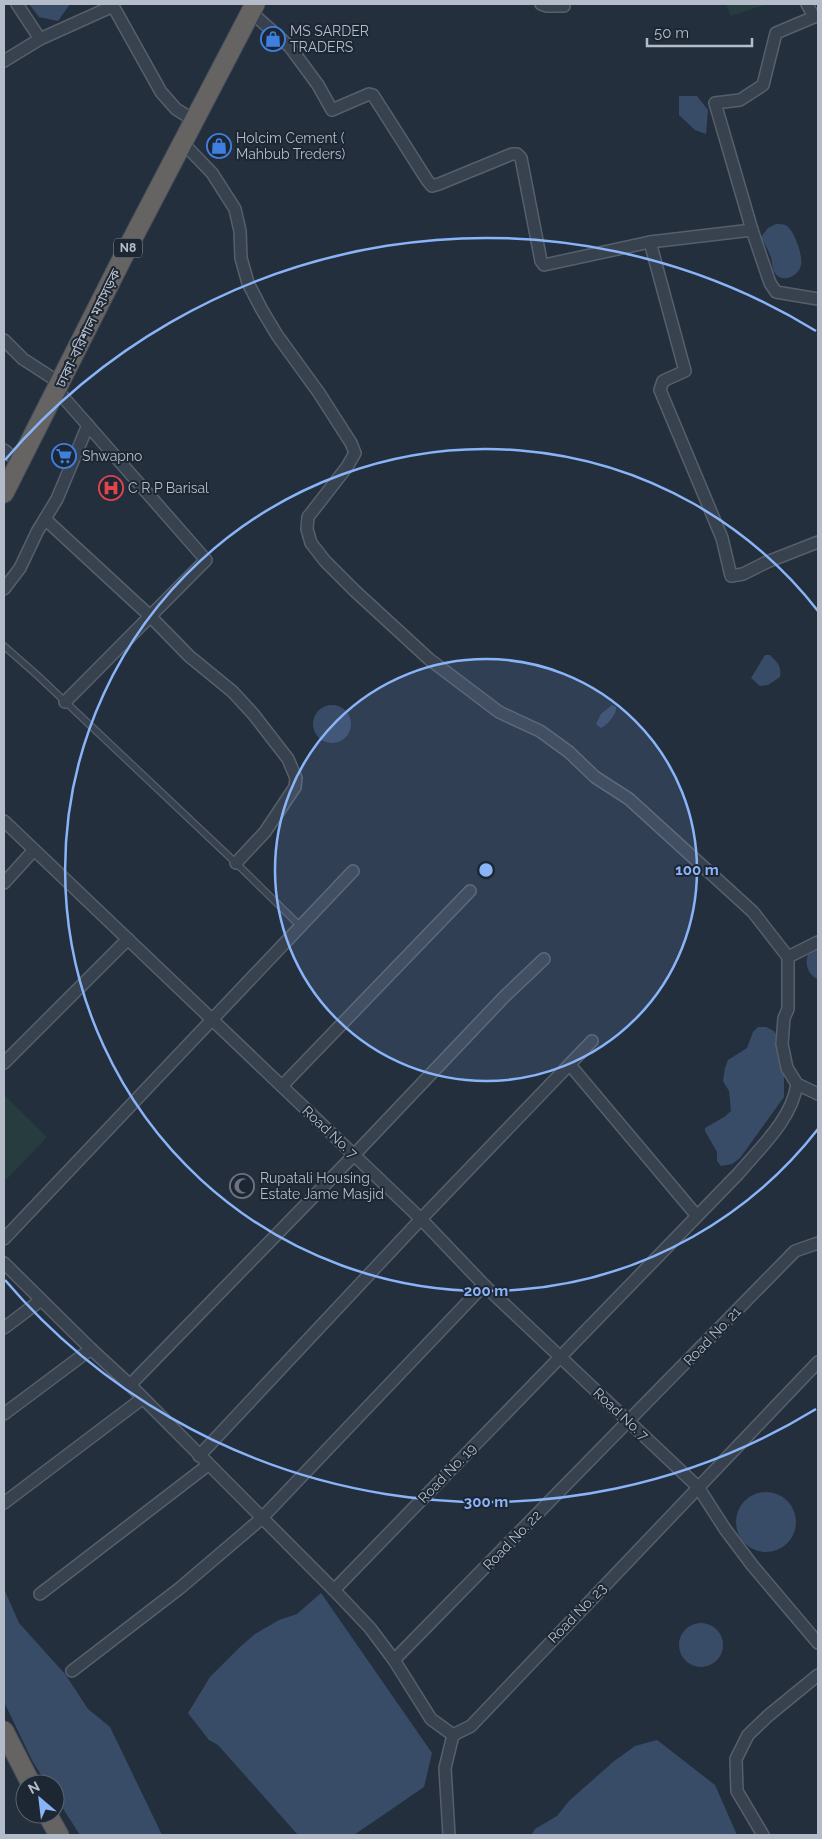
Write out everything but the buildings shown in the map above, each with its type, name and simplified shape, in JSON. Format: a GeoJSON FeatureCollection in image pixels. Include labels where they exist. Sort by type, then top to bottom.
{"type":"FeatureCollection","features":[{"type":"Feature","properties":{"kind":"highway","name":"ঢাকা-বরিশাল মহাসড়ক"},"geometry":{"type":"LineString","coordinates":[[4,494],[124,255],[253,8]]}},
{"type":"Feature","properties":{"kind":"highway"},"geometry":{"type":"LineString","coordinates":[[4,1731],[26,1774]]}},
{"type":"Feature","properties":{"kind":"highway"},"geometry":{"type":"LineString","coordinates":[[53,1824],[60,1835]]}},
{"type":"Feature","properties":{"kind":"street"},"geometry":{"type":"LineString","coordinates":[[18,4],[40,39]]}},
{"type":"Feature","properties":{"kind":"street"},"geometry":{"type":"LineString","coordinates":[[541,4],[546,6],[564,6]]}},
{"type":"Feature","properties":{"kind":"street"},"geometry":{"type":"LineString","coordinates":[[807,4],[814,17],[776,33],[763,85],[740,100],[715,103],[752,230],[770,283],[776,292],[818,299]]}},
{"type":"Feature","properties":{"kind":"street"},"geometry":{"type":"LineString","coordinates":[[4,61],[40,39],[113,6],[160,92],[176,109],[195,120]]}},
{"type":"Feature","properties":{"kind":"street"},"geometry":{"type":"LineString","coordinates":[[253,8],[290,47],[318,85],[332,110],[373,94],[432,186],[512,154],[517,154],[521,158],[544,265],[650,242],[752,230]]}},
{"type":"Feature","properties":{"kind":"street"},"geometry":{"type":"LineString","coordinates":[[183,143],[212,173],[235,209],[240,231],[241,258],[248,283],[277,335],[319,393],[351,443],[355,453],[347,467],[308,517],[307,529],[311,543],[325,561],[355,592],[429,659],[499,712],[540,731],[570,752],[595,777],[629,799],[753,912],[788,957],[788,1009],[784,1018],[782,1044],[787,1068],[797,1084],[818,1094]]}},
{"type":"Feature","properties":{"kind":"street"},"geometry":{"type":"LineString","coordinates":[[650,242],[685,372],[663,381],[660,390],[722,538],[731,576],[743,574],[767,562],[818,542]]}},
{"type":"Feature","properties":{"kind":"street"},"geometry":{"type":"LineString","coordinates":[[4,340],[23,359],[58,387],[88,425],[206,560],[65,702]]}},
{"type":"Feature","properties":{"kind":"street"},"geometry":{"type":"LineString","coordinates":[[4,589],[20,568],[57,499],[88,425]]}},
{"type":"Feature","properties":{"kind":"street"},"geometry":{"type":"LineString","coordinates":[[4,450],[19,462]]}},
{"type":"Feature","properties":{"kind":"street"},"geometry":{"type":"LineString","coordinates":[[45,519],[150,616],[189,656],[233,692],[254,715],[288,759],[296,778],[295,787],[264,832],[236,863]]}},
{"type":"Feature","properties":{"kind":"street","name":"Road No. 7"},"geometry":{"type":"LineString","coordinates":[[4,821],[421,1219],[484,1285],[698,1487],[725,1529],[752,1565],[818,1644]]}},
{"type":"Feature","properties":{"kind":"street"},"geometry":{"type":"LineString","coordinates":[[4,883],[34,850]]}},
{"type":"Feature","properties":{"kind":"street"},"geometry":{"type":"LineString","coordinates":[[4,1240],[211,1019],[354,871]]}},
{"type":"Feature","properties":{"kind":"street"},"geometry":{"type":"LineString","coordinates":[[282,1086],[470,891]]}},
{"type":"Feature","properties":{"kind":"street"},"geometry":{"type":"LineString","coordinates":[[4,1063],[128,939]]}},
{"type":"Feature","properties":{"kind":"street"},"geometry":{"type":"LineString","coordinates":[[788,957],[818,942]]}},
{"type":"Feature","properties":{"kind":"street"},"geometry":{"type":"LineString","coordinates":[[130,1384],[354,1155],[504,997],[544,959]]}},
{"type":"Feature","properties":{"kind":"street"},"geometry":{"type":"LineString","coordinates":[[199,1456],[421,1219],[592,1041]]}},
{"type":"Feature","properties":{"kind":"street"},"geometry":{"type":"LineString","coordinates":[[570,1065],[697,1216]]}},
{"type":"Feature","properties":{"kind":"street","name":"Road No. 19"},"geometry":{"type":"LineString","coordinates":[[334,1590],[559,1356],[738,1174],[778,1125],[795,1098],[797,1084]]}},
{"type":"Feature","properties":{"kind":"street","name":"Road No. 21"},"geometry":{"type":"LineString","coordinates":[[629,1420],[795,1251],[818,1243]]}},
{"type":"Feature","properties":{"kind":"street"},"geometry":{"type":"LineString","coordinates":[[4,1263],[90,1348],[130,1384],[370,1628],[394,1660],[431,1719],[453,1735],[445,1768],[449,1835]]}},
{"type":"Feature","properties":{"kind":"street"},"geometry":{"type":"LineString","coordinates":[[72,1671],[180,1588],[261,1519],[484,1285]]}},
{"type":"Feature","properties":{"kind":"street"},"geometry":{"type":"LineString","coordinates":[[4,1328],[41,1300]]}},
{"type":"Feature","properties":{"kind":"street"},"geometry":{"type":"LineString","coordinates":[[4,1414],[90,1348]]}},
{"type":"Feature","properties":{"kind":"street","name":"Road No. 23"},"geometry":{"type":"LineString","coordinates":[[453,1735],[471,1726],[818,1362]]}},
{"type":"Feature","properties":{"kind":"street"},"geometry":{"type":"LineString","coordinates":[[4,1503],[143,1398]]}},
{"type":"Feature","properties":{"kind":"street","name":"Road No. 22"},"geometry":{"type":"LineString","coordinates":[[394,1660],[629,1420]]}},
{"type":"Feature","properties":{"kind":"street"},"geometry":{"type":"LineString","coordinates":[[40,1594],[208,1465]]}},
{"type":"Feature","properties":{"kind":"street"},"geometry":{"type":"LineString","coordinates":[[762,1835],[736,1791],[736,1759],[748,1735],[776,1709],[818,1675]]}},
{"type":"Feature","properties":{"kind":"lane"},"geometry":{"type":"LineString","coordinates":[[4,646],[236,863],[300,926]]}},
{"type":"Feature","properties":{"kind":"green space"},"geometry":{"type":"Polygon","coordinates":[[[726,4],[767,4],[731,16],[726,4]]]}},
{"type":"Feature","properties":{"kind":"green space"},"geometry":{"type":"Polygon","coordinates":[[[4,1095],[47,1137],[6,1180],[4,1178],[4,1095]]]}},
{"type":"Feature","properties":{"kind":"water"},"geometry":{"type":"Polygon","coordinates":[[[29,4],[70,4],[58,21],[39,17],[29,4]]]}},
{"type":"Feature","properties":{"kind":"water"},"geometry":{"type":"Polygon","coordinates":[[[679,96],[697,96],[708,110],[706,134],[695,130],[679,115],[679,96]]]}},
{"type":"Feature","properties":{"kind":"water"},"geometry":{"type":"Polygon","coordinates":[[[776,224],[787,226],[790,229],[798,244],[801,256],[800,269],[794,275],[786,278],[782,278],[775,273],[771,257],[761,237],[768,228],[776,224]]]}},
{"type":"Feature","properties":{"kind":"water"},"geometry":{"type":"Polygon","coordinates":[[[765,655],[770,655],[777,662],[780,667],[780,677],[768,685],[760,686],[751,678],[765,655]]]}},
{"type":"Feature","properties":{"kind":"water"},"geometry":{"type":"Polygon","coordinates":[[[332,705],[346,710],[351,724],[346,738],[332,743],[318,738],[313,724],[318,710],[332,705]]]}},
{"type":"Feature","properties":{"kind":"water"},"geometry":{"type":"Polygon","coordinates":[[[612,705],[616,707],[615,713],[609,722],[601,728],[596,724],[601,714],[612,705]]]}},
{"type":"Feature","properties":{"kind":"water"},"geometry":{"type":"Polygon","coordinates":[[[818,949],[818,979],[810,972],[807,966],[807,958],[808,955],[818,949]]]}},
{"type":"Feature","properties":{"kind":"water"},"geometry":{"type":"Polygon","coordinates":[[[758,1027],[766,1027],[774,1031],[778,1037],[784,1076],[784,1097],[740,1158],[732,1164],[721,1166],[717,1161],[717,1152],[705,1128],[731,1111],[729,1091],[723,1081],[725,1068],[728,1060],[747,1048],[753,1032],[758,1027]]]}},
{"type":"Feature","properties":{"kind":"water"},"geometry":{"type":"Polygon","coordinates":[[[766,1492],[782,1497],[787,1501],[791,1506],[796,1522],[791,1538],[787,1543],[782,1547],[766,1552],[750,1547],[745,1543],[741,1538],[736,1522],[741,1506],[745,1501],[750,1497],[766,1492]]]}},
{"type":"Feature","properties":{"kind":"water"},"geometry":{"type":"Polygon","coordinates":[[[4,1589],[19,1623],[65,1674],[88,1709],[110,1727],[162,1835],[80,1835],[65,1812],[65,1774],[41,1774],[4,1702],[4,1589]]]}},
{"type":"Feature","properties":{"kind":"water"},"geometry":{"type":"Polygon","coordinates":[[[321,1593],[432,1753],[424,1787],[354,1835],[298,1835],[218,1745],[209,1740],[188,1713],[210,1677],[240,1647],[255,1634],[279,1620],[297,1614],[321,1593]]]}},
{"type":"Feature","properties":{"kind":"water"},"geometry":{"type":"Polygon","coordinates":[[[701,1623],[713,1627],[719,1633],[723,1645],[719,1657],[713,1663],[701,1667],[689,1663],[683,1657],[679,1645],[683,1633],[689,1627],[701,1623]]]}},
{"type":"Feature","properties":{"kind":"water"},"geometry":{"type":"Polygon","coordinates":[[[657,1740],[715,1785],[737,1835],[531,1835],[535,1829],[557,1816],[569,1801],[613,1762],[635,1746],[657,1740]]]}},
{"type":"Feature","properties":{"kind":"place","name":"MS SARDER TRADERS"},"geometry":{"type":"Point","coordinates":[273,39]}},
{"type":"Feature","properties":{"kind":"place","name":"Holcim Cement ( Mahbub Treders)"},"geometry":{"type":"Point","coordinates":[219,146]}},
{"type":"Feature","properties":{"kind":"place","name":"Shwapno"},"geometry":{"type":"Point","coordinates":[64,456]}},
{"type":"Feature","properties":{"kind":"place","name":"C R P Barisal"},"geometry":{"type":"Point","coordinates":[111,488]}},
{"type":"Feature","properties":{"kind":"place","name":"Rupatali Housing Estate Jame Masjid"},"geometry":{"type":"Point","coordinates":[242,1186]}}]}
